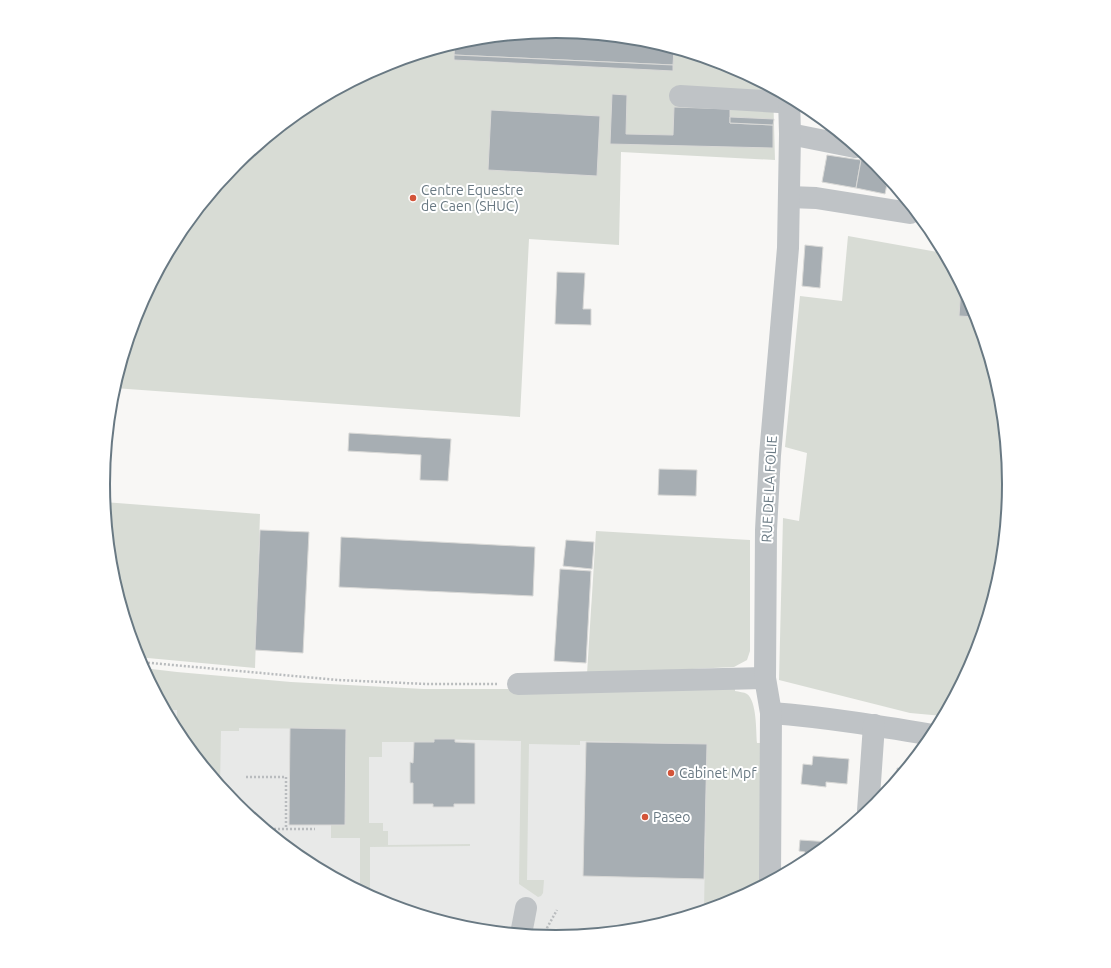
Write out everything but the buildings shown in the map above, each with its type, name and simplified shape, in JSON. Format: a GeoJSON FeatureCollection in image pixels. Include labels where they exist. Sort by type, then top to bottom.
{"type":"FeatureCollection","features":[{"type":"Feature","properties":{"kind":"street"},"geometry":{"type":"LineString","coordinates":[[680,96],[783,101]]}},
{"type":"Feature","properties":{"kind":"street","name":"RUE DE LA FOLIE"},"geometry":{"type":"LineString","coordinates":[[770,874],[771,713],[765,678],[766,530],[769,462],[788,248],[789,105]]}},
{"type":"Feature","properties":{"kind":"street"},"geometry":{"type":"LineString","coordinates":[[790,134],[845,145]]}},
{"type":"Feature","properties":{"kind":"street"},"geometry":{"type":"LineString","coordinates":[[789,198],[816,198],[910,213]]}},
{"type":"Feature","properties":{"kind":"street"},"geometry":{"type":"LineString","coordinates":[[518,684],[765,678]]}},
{"type":"Feature","properties":{"kind":"street"},"geometry":{"type":"LineString","coordinates":[[771,713],[874,725],[925,734]]}},
{"type":"Feature","properties":{"kind":"street"},"geometry":{"type":"LineString","coordinates":[[869,801],[874,725]]}},
{"type":"Feature","properties":{"kind":"street"},"geometry":{"type":"LineString","coordinates":[[522,929],[526,908]]}},
{"type":"Feature","properties":{"kind":"path"},"geometry":{"type":"LineString","coordinates":[[147,663],[338,680],[426,684],[518,684]]}},
{"type":"Feature","properties":{"kind":"path"},"geometry":{"type":"LineString","coordinates":[[246,777],[286,777],[286,829]]}},
{"type":"Feature","properties":{"kind":"path"},"geometry":{"type":"LineString","coordinates":[[273,829],[315,829]]}},
{"type":"Feature","properties":{"kind":"path"},"geometry":{"type":"LineString","coordinates":[[547,930],[557,910]]}},
{"type":"Feature","properties":{"kind":"shaded area","name":"Centre Equestre de Caen (SHUC)"},"geometry":{"type":"Polygon","coordinates":[[[556,38],[614,42],[671,53],[726,72],[773,95],[775,160],[621,152],[619,245],[529,239],[520,417],[120,388],[133,341],[143,313],[155,287],[169,261],[202,212],[240,169],[284,130],[308,113],[358,84],[385,72],[440,53],[497,42],[556,38]]]}},
{"type":"Feature","properties":{"kind":"shaded area"},"geometry":{"type":"Polygon","coordinates":[[[848,236],[936,252],[956,287],[968,313],[978,341],[993,397],[1001,455],[1002,484],[998,542],[993,571],[978,627],[968,655],[956,681],[937,715],[910,713],[779,680],[783,518],[799,521],[807,453],[785,447],[800,296],[842,301],[848,236]]]}},
{"type":"Feature","properties":{"kind":"shaded area"},"geometry":{"type":"Polygon","coordinates":[[[110,502],[260,514],[255,668],[144,658],[133,627],[118,571],[113,542],[110,502]]]}},
{"type":"Feature","properties":{"kind":"shaded area"},"geometry":{"type":"Polygon","coordinates":[[[596,531],[750,540],[750,651],[747,660],[734,667],[587,674],[596,531]]]}},
{"type":"Feature","properties":{"kind":"shaded area"},"geometry":{"type":"Polygon","coordinates":[[[149,669],[291,682],[424,689],[735,686],[735,691],[746,693],[753,703],[757,743],[763,743],[761,879],[726,896],[704,904],[707,744],[580,741],[580,745],[529,744],[527,880],[544,880],[543,893],[538,897],[519,884],[521,741],[434,739],[434,742],[382,742],[382,757],[369,757],[369,823],[383,823],[383,831],[388,831],[388,845],[470,844],[470,846],[370,847],[370,889],[358,884],[360,884],[360,838],[331,838],[331,825],[345,825],[346,729],[239,728],[239,731],[221,731],[220,778],[202,756],[177,720],[177,710],[171,710],[149,669]]]}},
{"type":"Feature","properties":{"kind":"shaded area"},"geometry":{"type":"Polygon","coordinates":[[[155,680],[425,695],[722,697],[729,895],[671,915],[643,921],[585,929],[556,930],[497,926],[440,915],[385,896],[332,870],[284,838],[261,819],[220,778],[185,732],[155,680]]]}},
{"type":"Feature","properties":{"kind":"place","name":"Centre Equestre de Caen (SHUC)"},"geometry":{"type":"Point","coordinates":[413,198]}},
{"type":"Feature","properties":{"kind":"place","name":"Cabinet Mpf"},"geometry":{"type":"Point","coordinates":[671,773]}},
{"type":"Feature","properties":{"kind":"place","name":"Paseo"},"geometry":{"type":"Point","coordinates":[645,817]}}]}
